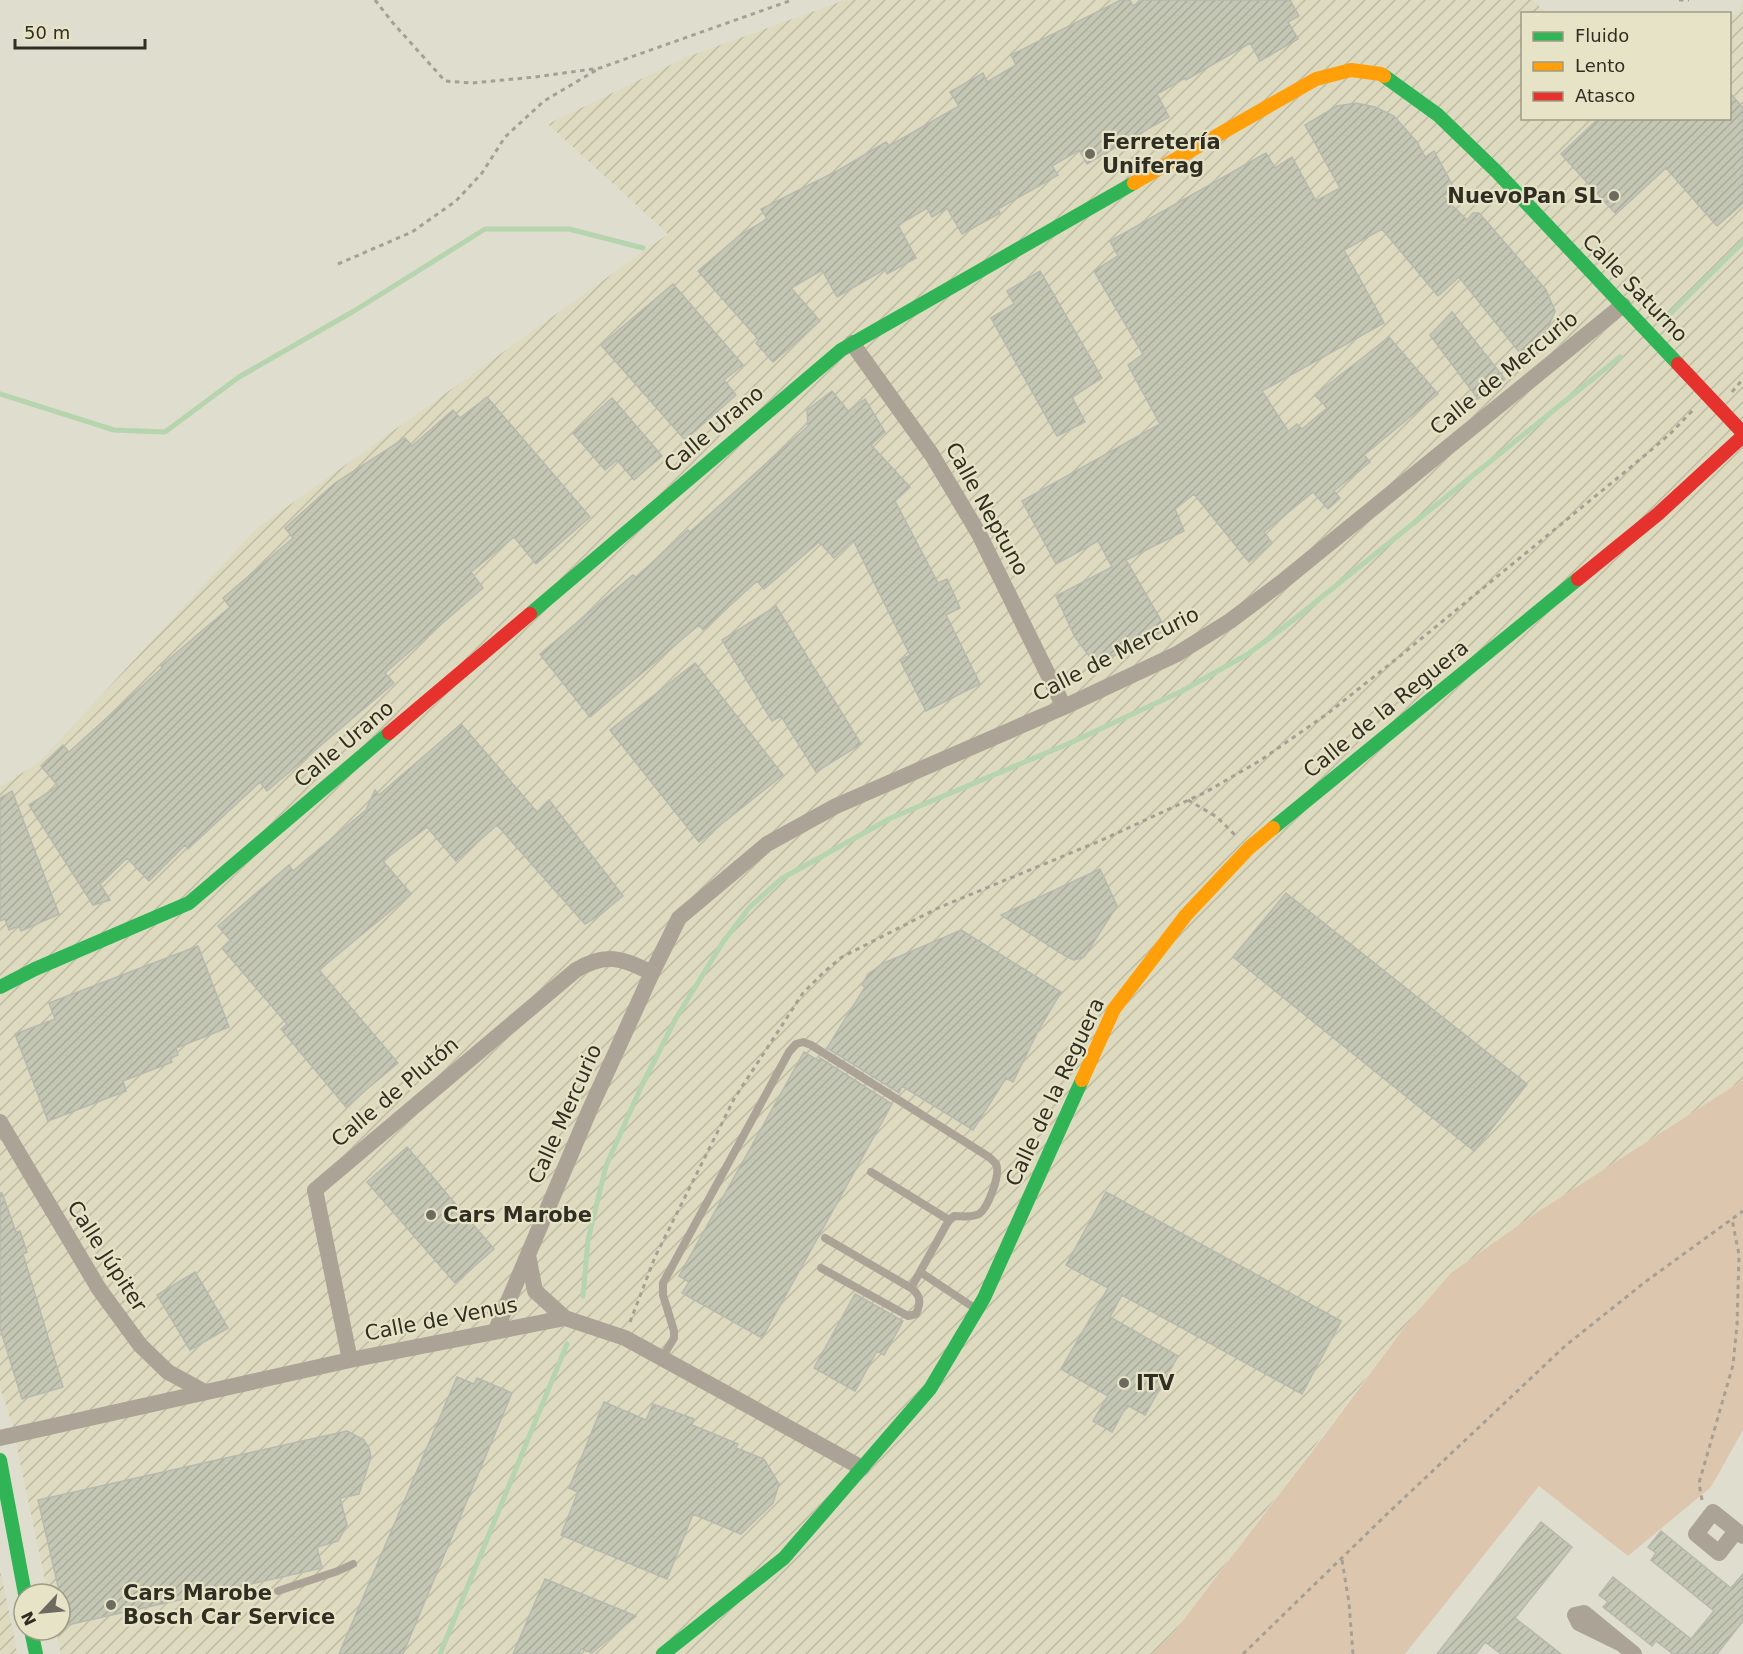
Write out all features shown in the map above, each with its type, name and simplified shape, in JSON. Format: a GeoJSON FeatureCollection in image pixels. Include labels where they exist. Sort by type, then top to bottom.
{"type":"FeatureCollection","features":[{"type":"Feature","properties":{"kind":"street","name":"Calle Urano"},"geometry":{"type":"LineString","coordinates":[[0,987],[189,903],[822,365],[852,343],[1316,79],[1351,70],[1382,74],[1438,115],[1497,172]]}},
{"type":"Feature","properties":{"kind":"street","name":"Calle Saturno"},"geometry":{"type":"LineString","coordinates":[[1497,172],[1743,435]]}},
{"type":"Feature","properties":{"kind":"street","name":"Calle de Mercurio"},"geometry":{"type":"LineString","coordinates":[[679,918],[767,844],[826,811],[1064,707],[1177,654],[1230,621],[1282,582],[1623,305]]}},
{"type":"Feature","properties":{"kind":"street","name":"Calle Neptuno"},"geometry":{"type":"LineString","coordinates":[[852,343],[932,455],[979,534],[1064,707]]}},
{"type":"Feature","properties":{"kind":"street","name":"Calle de la Reguera"},"geometry":{"type":"LineString","coordinates":[[663,1654],[784,1558],[930,1389],[976,1310],[1114,1009],[1186,915],[1249,848],[1658,514],[1743,435]]}},
{"type":"Feature","properties":{"kind":"street","name":"Calle Mercurio"},"geometry":{"type":"LineString","coordinates":[[496,1330],[590,1109],[679,918]]}},
{"type":"Feature","properties":{"kind":"street","name":"Calle de Plutón"},"geometry":{"type":"LineString","coordinates":[[350,1360],[315,1190],[576,970],[590,962],[618,958],[652,973]]}},
{"type":"Feature","properties":{"kind":"street","name":"Calle Júpiter"},"geometry":{"type":"LineString","coordinates":[[0,1122],[99,1289],[140,1345],[168,1372],[203,1391]]}},
{"type":"Feature","properties":{"kind":"street"},"geometry":{"type":"LineString","coordinates":[[528,1255],[535,1291],[565,1318]]}},
{"type":"Feature","properties":{"kind":"street","name":"Calle de Venus"},"geometry":{"type":"LineString","coordinates":[[0,1438],[203,1391],[496,1330],[565,1318],[624,1338],[862,1468]]}},
{"type":"Feature","properties":{"kind":"street"},"geometry":{"type":"LineString","coordinates":[[0,1460],[23,1582]]}},
{"type":"Feature","properties":{"kind":"street"},"geometry":{"type":"LineString","coordinates":[[1713,1512],[1740,1534],[1719,1553],[1696,1534],[1713,1512]]}},
{"type":"Feature","properties":{"kind":"street"},"geometry":{"type":"LineString","coordinates":[[1620,1643],[1634,1654]]}},
{"type":"Feature","properties":{"kind":"lane"},"geometry":{"type":"LineString","coordinates":[[662,1358],[674,1338],[674,1330],[663,1295],[663,1283],[789,1052],[796,1044],[803,1042],[989,1157],[996,1165],[998,1178],[983,1210],[977,1215],[954,1216],[949,1220],[911,1288]]}},
{"type":"Feature","properties":{"kind":"lane"},"geometry":{"type":"LineString","coordinates":[[871,1172],[949,1220]]}},
{"type":"Feature","properties":{"kind":"lane"},"geometry":{"type":"LineString","coordinates":[[820,1268],[908,1316],[916,1314],[920,1306],[919,1297],[911,1288],[825,1238]]}},
{"type":"Feature","properties":{"kind":"lane"},"geometry":{"type":"LineString","coordinates":[[920,1272],[976,1310]]}},
{"type":"Feature","properties":{"kind":"lane"},"geometry":{"type":"LineString","coordinates":[[278,1591],[353,1564]]}},
{"type":"Feature","properties":{"kind":"path"},"geometry":{"type":"LineString","coordinates":[[375,0],[393,24],[445,81],[472,83],[600,68]]}},
{"type":"Feature","properties":{"kind":"path"},"geometry":{"type":"LineString","coordinates":[[338,264],[412,232],[456,201],[482,173],[505,137],[544,101],[600,68],[792,0]]}},
{"type":"Feature","properties":{"kind":"path"},"geometry":{"type":"LineString","coordinates":[[1679,0],[1689,0]]}},
{"type":"Feature","properties":{"kind":"path"},"geometry":{"type":"LineString","coordinates":[[624,1338],[655,1257],[734,1099],[803,993],[824,972],[842,957],[938,908],[1102,840],[1206,792],[1261,760],[1327,714],[1400,656],[1670,434],[1708,395]]}},
{"type":"Feature","properties":{"kind":"path"},"geometry":{"type":"LineString","coordinates":[[1187,800],[1217,817],[1249,848]]}},
{"type":"Feature","properties":{"kind":"path"},"geometry":{"type":"LineString","coordinates":[[1243,1654],[1394,1507],[1565,1346],[1645,1282],[1743,1211]]}},
{"type":"Feature","properties":{"kind":"path"},"geometry":{"type":"LineString","coordinates":[[1713,1512],[1701,1499],[1699,1483],[1733,1365],[1737,1325],[1739,1255],[1732,1219]]}},
{"type":"Feature","properties":{"kind":"path"},"geometry":{"type":"LineString","coordinates":[[1342,1560],[1349,1603],[1353,1654]]}},
{"type":"Feature","properties":{"kind":"shaded area"},"geometry":{"type":"Polygon","coordinates":[[[845,0],[1533,0],[1545,12],[1521,12],[1521,120],[1731,120],[1731,15],[1738,14],[1743,0],[1743,1080],[1533,1215],[1451,1273],[1406,1325],[1175,1631],[1153,1654],[61,1654],[58,1642],[72,1642],[72,1582],[45,1582],[12,1424],[0,1387],[0,787],[39,762],[256,529],[668,234],[548,124],[687,57],[845,0]]]}},
{"type":"Feature","properties":{"kind":"shaded area"},"geometry":{"type":"Polygon","coordinates":[[[1743,1080],[1743,1430],[1711,1487],[1628,1556],[1539,1486],[1405,1654],[1152,1654],[1175,1631],[1406,1325],[1451,1273],[1533,1215],[1743,1080]]]}},
{"type":"Feature","properties":{"kind":"shaded area"},"geometry":{"type":"Polygon","coordinates":[[[0,1570],[12,1626],[12,1642],[15,1642],[17,1654],[0,1654],[0,1570]]]}},
{"type":"Feature","properties":{"kind":"building"},"geometry":{"type":"Polygon","coordinates":[[[1121,0],[1130,0],[1133,6],[1143,0],[1290,0],[1299,16],[1288,22],[1298,39],[1260,61],[1250,43],[1157,94],[1169,117],[1087,164],[1079,150],[1052,166],[1058,175],[998,209],[1000,213],[962,234],[947,208],[932,217],[927,208],[898,225],[916,258],[887,274],[885,269],[837,297],[822,270],[791,288],[820,321],[773,362],[756,343],[759,340],[698,271],[740,235],[767,219],[761,209],[839,170],[886,142],[889,146],[959,106],[950,92],[983,73],[987,82],[1016,65],[1011,55],[1121,0]]]}},
{"type":"Feature","properties":{"kind":"building"},"geometry":{"type":"Polygon","coordinates":[[[1731,94],[1743,108],[1743,203],[1717,226],[1666,168],[1616,214],[1561,154],[1597,120],[1731,120],[1731,94]]]}},
{"type":"Feature","properties":{"kind":"building"},"geometry":{"type":"Polygon","coordinates":[[[1356,103],[1375,107],[1394,116],[1417,142],[1425,157],[1434,151],[1455,190],[1443,196],[1467,220],[1473,213],[1479,213],[1546,290],[1555,311],[1545,335],[1520,353],[1459,277],[1438,296],[1382,229],[1344,250],[1384,323],[1262,391],[1288,431],[1297,424],[1302,429],[1327,408],[1315,395],[1389,337],[1438,394],[1364,455],[1370,462],[1334,491],[1340,498],[1328,509],[1313,492],[1264,532],[1272,543],[1249,562],[1194,494],[1175,509],[1184,531],[1126,560],[1166,629],[1134,648],[1115,655],[1104,658],[1090,657],[1075,637],[1056,596],[1112,567],[1098,541],[1056,564],[1022,501],[1160,424],[1128,365],[1143,354],[1094,271],[1118,256],[1110,241],[1266,153],[1275,168],[1292,157],[1316,201],[1340,188],[1305,125],[1337,106],[1356,103]]]}},
{"type":"Feature","properties":{"kind":"building"},"geometry":{"type":"Polygon","coordinates":[[[1040,271],[1102,378],[1072,397],[1085,422],[1057,436],[991,318],[1014,304],[1007,291],[1040,271]]]}},
{"type":"Feature","properties":{"kind":"building"},"geometry":{"type":"Polygon","coordinates":[[[673,284],[743,365],[724,380],[736,395],[685,440],[601,345],[673,284]]]}},
{"type":"Feature","properties":{"kind":"building"},"geometry":{"type":"Polygon","coordinates":[[[1452,312],[1505,379],[1478,399],[1430,335],[1452,312]]]}},
{"type":"Feature","properties":{"kind":"building"},"geometry":{"type":"Polygon","coordinates":[[[832,391],[848,411],[865,399],[885,432],[871,445],[910,487],[895,501],[938,583],[947,579],[960,608],[946,615],[980,684],[926,711],[900,660],[910,655],[853,540],[834,558],[819,542],[764,589],[757,581],[703,630],[699,625],[590,717],[540,654],[633,575],[636,577],[688,530],[690,532],[808,426],[807,410],[832,391]]]}},
{"type":"Feature","properties":{"kind":"building"},"geometry":{"type":"Polygon","coordinates":[[[487,397],[590,517],[536,564],[514,537],[471,572],[483,588],[385,673],[394,683],[267,791],[260,782],[188,849],[185,845],[149,881],[127,858],[100,884],[110,900],[93,905],[29,805],[58,786],[41,766],[63,745],[69,752],[162,668],[161,666],[230,607],[223,598],[293,538],[285,528],[335,483],[405,438],[412,446],[453,410],[460,418],[487,397]]]}},
{"type":"Feature","properties":{"kind":"building"},"geometry":{"type":"Polygon","coordinates":[[[612,398],[662,456],[634,480],[617,460],[605,470],[573,433],[612,398]]]}},
{"type":"Feature","properties":{"kind":"building"},"geometry":{"type":"Polygon","coordinates":[[[776,606],[861,744],[816,772],[781,716],[772,721],[722,640],[776,606]]]}},
{"type":"Feature","properties":{"kind":"building"},"geometry":{"type":"Polygon","coordinates":[[[695,663],[783,775],[699,842],[610,730],[695,663]]]}},
{"type":"Feature","properties":{"kind":"building"},"geometry":{"type":"Polygon","coordinates":[[[461,724],[537,812],[549,800],[623,896],[585,924],[497,825],[456,861],[427,827],[383,861],[411,894],[319,970],[398,1063],[346,1107],[281,1029],[287,1024],[222,948],[231,941],[218,926],[289,865],[293,871],[366,810],[375,790],[379,795],[461,724]]]}},
{"type":"Feature","properties":{"kind":"building"},"geometry":{"type":"Polygon","coordinates":[[[12,791],[59,914],[21,931],[19,926],[9,930],[5,919],[0,921],[0,798],[12,791]]]}},
{"type":"Feature","properties":{"kind":"building"},"geometry":{"type":"Polygon","coordinates":[[[1100,869],[1117,906],[1084,957],[1074,960],[1067,957],[1001,915],[1100,869]]]}},
{"type":"Feature","properties":{"kind":"building"},"geometry":{"type":"Polygon","coordinates":[[[1286,893],[1527,1084],[1474,1151],[1233,957],[1286,893]]]}},
{"type":"Feature","properties":{"kind":"building"},"geometry":{"type":"Polygon","coordinates":[[[961,930],[1061,992],[1038,1031],[1013,1082],[1006,1078],[973,1130],[902,1086],[899,1093],[827,1048],[865,987],[862,985],[868,974],[884,963],[961,930]]]}},
{"type":"Feature","properties":{"kind":"building"},"geometry":{"type":"Polygon","coordinates":[[[198,946],[229,1027],[176,1048],[178,1055],[170,1058],[172,1062],[123,1081],[126,1091],[48,1121],[15,1034],[55,1019],[49,1003],[198,946]]]}},
{"type":"Feature","properties":{"kind":"building"},"geometry":{"type":"Polygon","coordinates":[[[804,1052],[819,1061],[820,1058],[892,1104],[762,1338],[682,1293],[689,1282],[679,1276],[804,1052]]]}},
{"type":"Feature","properties":{"kind":"building","name":"Cars Marobe"},"geometry":{"type":"Polygon","coordinates":[[[407,1147],[494,1249],[455,1283],[367,1182],[407,1147]]]}},
{"type":"Feature","properties":{"kind":"building"},"geometry":{"type":"Polygon","coordinates":[[[1106,1192],[1341,1321],[1302,1394],[1122,1295],[1110,1317],[1178,1356],[1145,1415],[1127,1405],[1112,1432],[1093,1421],[1108,1396],[1061,1369],[1108,1288],[1066,1265],[1106,1192]]]}},
{"type":"Feature","properties":{"kind":"building"},"geometry":{"type":"Polygon","coordinates":[[[0,1193],[2,1193],[16,1232],[20,1231],[27,1252],[23,1254],[63,1387],[22,1399],[0,1328],[0,1193]]]}},
{"type":"Feature","properties":{"kind":"building"},"geometry":{"type":"Polygon","coordinates":[[[195,1272],[228,1328],[190,1350],[157,1295],[195,1272]]]}},
{"type":"Feature","properties":{"kind":"building"},"geometry":{"type":"Polygon","coordinates":[[[855,1294],[903,1321],[884,1355],[877,1351],[855,1391],[814,1368],[855,1294]]]}},
{"type":"Feature","properties":{"kind":"building"},"geometry":{"type":"Polygon","coordinates":[[[457,1377],[474,1384],[477,1378],[512,1393],[403,1654],[339,1654],[457,1377]]]}},
{"type":"Feature","properties":{"kind":"building"},"geometry":{"type":"Polygon","coordinates":[[[604,1402],[646,1420],[653,1404],[694,1419],[692,1425],[738,1444],[736,1448],[764,1459],[779,1484],[773,1503],[741,1534],[693,1514],[667,1579],[561,1535],[578,1492],[569,1488],[604,1402]]]}},
{"type":"Feature","properties":{"kind":"building"},"geometry":{"type":"Polygon","coordinates":[[[347,1431],[364,1440],[371,1457],[359,1494],[340,1498],[347,1525],[338,1541],[317,1547],[322,1568],[72,1624],[72,1582],[57,1582],[38,1500],[347,1431]]]}},
{"type":"Feature","properties":{"kind":"building"},"geometry":{"type":"Polygon","coordinates":[[[1541,1522],[1572,1547],[1515,1618],[1561,1654],[1501,1654],[1485,1642],[1476,1654],[1437,1654],[1541,1522]]]}},
{"type":"Feature","properties":{"kind":"building"},"geometry":{"type":"Polygon","coordinates":[[[1661,1531],[1731,1588],[1743,1574],[1743,1621],[1717,1654],[1673,1654],[1656,1641],[1652,1646],[1603,1607],[1608,1602],[1599,1595],[1613,1577],[1691,1639],[1714,1611],[1651,1560],[1656,1553],[1648,1547],[1661,1531]]]}},
{"type":"Feature","properties":{"kind":"building"},"geometry":{"type":"Polygon","coordinates":[[[545,1579],[636,1616],[592,1653],[581,1649],[579,1654],[513,1654],[545,1579]]]}},
{"type":"Feature","properties":{"kind":"waterway"},"geometry":{"type":"LineString","coordinates":[[0,394],[114,430],[165,432],[239,377],[354,311],[485,229],[569,229],[643,248]]}},
{"type":"Feature","properties":{"kind":"waterway"},"geometry":{"type":"LineString","coordinates":[[1666,318],[1743,242]]}},
{"type":"Feature","properties":{"kind":"waterway"},"geometry":{"type":"LineString","coordinates":[[583,1296],[588,1240],[606,1166],[641,1087],[676,1018],[723,942],[749,908],[781,879],[891,818],[1070,743],[1180,692],[1248,654],[1620,357]]}},
{"type":"Feature","properties":{"kind":"waterway"},"geometry":{"type":"LineString","coordinates":[[440,1654],[567,1344]]}},
{"type":"Feature","properties":{"kind":"traffic: fast"},"geometry":{"type":"LineString","coordinates":[[1384,76],[1438,115],[1497,172],[1678,364]]}},
{"type":"Feature","properties":{"kind":"traffic: fast"},"geometry":{"type":"LineString","coordinates":[[530,614],[841,350],[1134,183]]}},
{"type":"Feature","properties":{"kind":"traffic: fast"},"geometry":{"type":"LineString","coordinates":[[1273,828],[1578,579]]}},
{"type":"Feature","properties":{"kind":"traffic: fast"},"geometry":{"type":"LineString","coordinates":[[0,987],[35,969],[189,903],[389,733]]}},
{"type":"Feature","properties":{"kind":"traffic: fast"},"geometry":{"type":"LineString","coordinates":[[663,1654],[784,1558],[930,1389],[984,1298],[1082,1080]]}},
{"type":"Feature","properties":{"kind":"traffic: fast"},"geometry":{"type":"LineString","coordinates":[[0,1460],[23,1582]]}},
{"type":"Feature","properties":{"kind":"traffic: fast"},"geometry":{"type":"LineString","coordinates":[[34,1642],[36,1654]]}},
{"type":"Feature","properties":{"kind":"traffic: slow"},"geometry":{"type":"LineString","coordinates":[[1134,183],[1316,79],[1351,70],[1384,76]]}},
{"type":"Feature","properties":{"kind":"traffic: slow"},"geometry":{"type":"LineString","coordinates":[[1082,1080],[1114,1009],[1186,915],[1249,848],[1273,828]]}},
{"type":"Feature","properties":{"kind":"traffic: jam"},"geometry":{"type":"LineString","coordinates":[[1678,364],[1743,433]]}},
{"type":"Feature","properties":{"kind":"traffic: jam"},"geometry":{"type":"LineString","coordinates":[[1578,579],[1658,514],[1743,436]]}},
{"type":"Feature","properties":{"kind":"traffic: jam"},"geometry":{"type":"LineString","coordinates":[[389,733],[530,614]]}},
{"type":"Feature","properties":{"kind":"place","name":"Ferretería Uniferag"},"geometry":{"type":"Point","coordinates":[1090,154]}},
{"type":"Feature","properties":{"kind":"place","name":"NuevoPan SL"},"geometry":{"type":"Point","coordinates":[1614,196]}},
{"type":"Feature","properties":{"kind":"place","name":"Cars Marobe"},"geometry":{"type":"Point","coordinates":[431,1215]}},
{"type":"Feature","properties":{"kind":"place","name":"ITV"},"geometry":{"type":"Point","coordinates":[1124,1383]}},
{"type":"Feature","properties":{"kind":"place","name":"Cars Marobe Bosch Car Service"},"geometry":{"type":"Point","coordinates":[111,1605]}}]}
